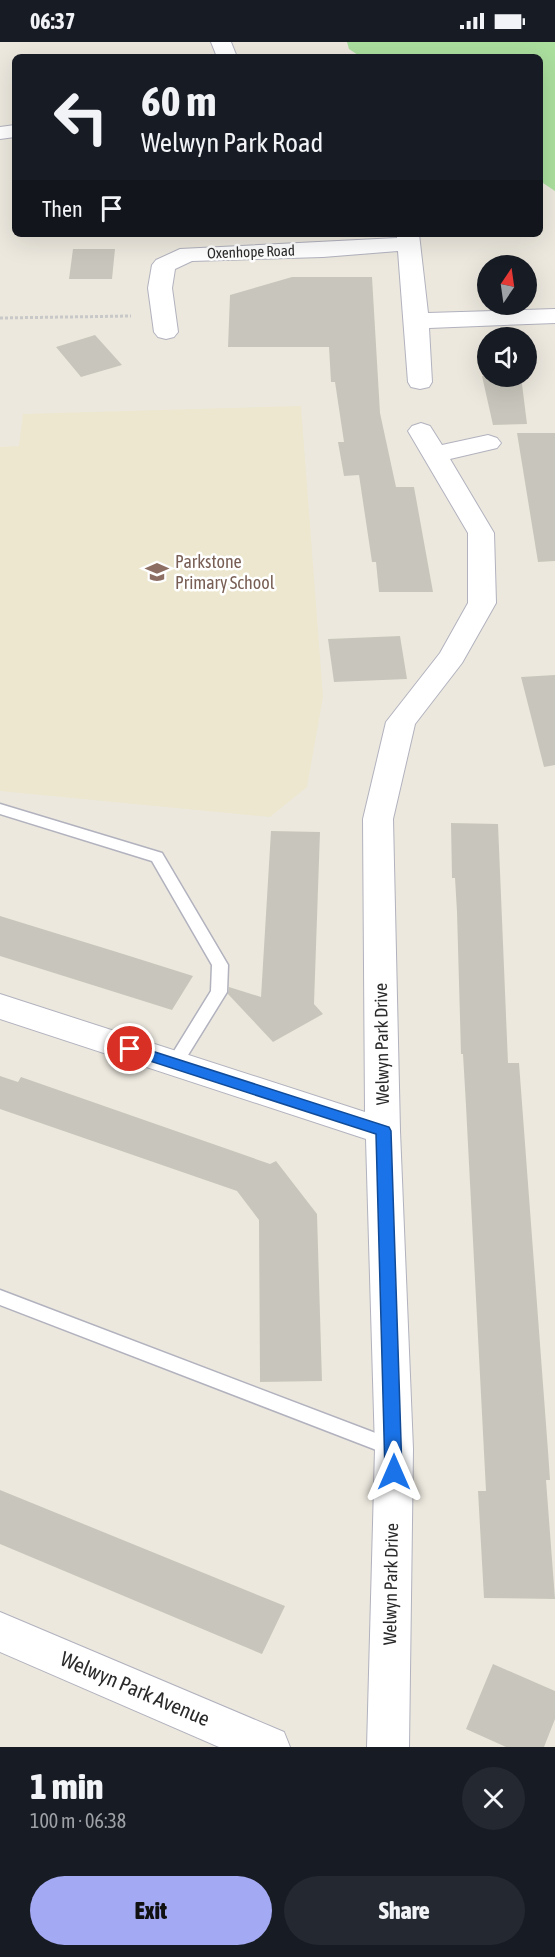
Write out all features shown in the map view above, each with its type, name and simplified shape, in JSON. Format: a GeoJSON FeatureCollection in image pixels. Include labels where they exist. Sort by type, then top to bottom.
{"type":"FeatureCollection","features":[{"type":"Feature","properties":{"kind":"street","name":"Oxenhope Road"},"geometry":{"type":"LineString","coordinates":[[166,324],[160,288],[164,265],[188,254],[323,250],[407,239],[417,321],[420,382]]}},
{"type":"Feature","properties":{"kind":"street"},"geometry":{"type":"LineString","coordinates":[[417,321],[546,312]]}},
{"type":"Feature","properties":{"kind":"street","name":"Welwyn Park Drive"},"geometry":{"type":"LineString","coordinates":[[388,1747],[394,1449],[383,1131],[378,819],[401,722],[452,657],[482,603],[481,533],[428,442],[488,443]]}},
{"type":"Feature","properties":{"kind":"street"},"geometry":{"type":"LineString","coordinates":[[0,1006],[383,1131]]}},
{"type":"Feature","properties":{"kind":"street","name":"Welwyn Park Avenue"},"geometry":{"type":"LineString","coordinates":[[0,1632],[269,1747]]}},
{"type":"Feature","properties":{"kind":"lane"},"geometry":{"type":"LineString","coordinates":[[0,809],[157,857],[220,965],[219,992],[174,1064]]}},
{"type":"Feature","properties":{"kind":"lane"},"geometry":{"type":"LineString","coordinates":[[0,1297],[394,1449]]}},
{"type":"Feature","properties":{"kind":"path"},"geometry":{"type":"LineString","coordinates":[[0,318],[166,324]]}},
{"type":"Feature","properties":{"kind":"shaded area","name":"Parkstone Primary School"},"geometry":{"type":"Polygon","coordinates":[[[301,406],[323,697],[307,787],[270,817],[0,791],[0,447],[19,446],[23,414],[301,406]]]}},
{"type":"Feature","properties":{"kind":"green space"},"geometry":{"type":"Polygon","coordinates":[[[347,42],[555,42],[555,191],[543,183],[543,54],[356,54],[349,49],[347,42]]]}},
{"type":"Feature","properties":{"kind":"building"},"geometry":{"type":"Polygon","coordinates":[[[73,249],[115,249],[112,279],[69,279],[73,249]]]}},
{"type":"Feature","properties":{"kind":"building"},"geometry":{"type":"Polygon","coordinates":[[[292,277],[372,277],[380,413],[396,487],[414,487],[433,592],[379,592],[376,562],[372,562],[359,475],[344,476],[338,442],[344,442],[335,382],[331,382],[329,347],[228,347],[230,295],[292,277]]]}},
{"type":"Feature","properties":{"kind":"building"},"geometry":{"type":"Polygon","coordinates":[[[95,335],[122,365],[81,377],[56,347],[95,335]]]}},
{"type":"Feature","properties":{"kind":"building"},"geometry":{"type":"Polygon","coordinates":[[[484,387],[522,387],[527,424],[493,425],[484,387]]]}},
{"type":"Feature","properties":{"kind":"building"},"geometry":{"type":"Polygon","coordinates":[[[517,433],[555,433],[555,561],[538,562],[517,433]]]}},
{"type":"Feature","properties":{"kind":"building"},"geometry":{"type":"Polygon","coordinates":[[[400,636],[407,679],[334,682],[328,639],[400,636]]]}},
{"type":"Feature","properties":{"kind":"building"},"geometry":{"type":"Polygon","coordinates":[[[555,675],[555,765],[544,767],[521,677],[555,675]]]}},
{"type":"Feature","properties":{"kind":"building"},"geometry":{"type":"Polygon","coordinates":[[[451,823],[498,824],[508,1063],[519,1063],[550,1480],[546,1480],[555,1599],[484,1598],[478,1491],[486,1491],[466,1106],[463,1054],[461,1054],[457,912],[455,878],[452,878],[451,823]]]}},
{"type":"Feature","properties":{"kind":"building"},"geometry":{"type":"Polygon","coordinates":[[[271,831],[320,832],[314,1004],[323,1014],[273,1042],[228,994],[229,987],[261,997],[271,831]]]}},
{"type":"Feature","properties":{"kind":"building"},"geometry":{"type":"Polygon","coordinates":[[[0,916],[193,976],[172,1010],[0,956],[0,916]]]}},
{"type":"Feature","properties":{"kind":"building"},"geometry":{"type":"Polygon","coordinates":[[[0,1076],[18,1082],[21,1077],[270,1164],[276,1161],[317,1214],[322,1381],[260,1382],[259,1220],[237,1191],[0,1109],[0,1076]]]}},
{"type":"Feature","properties":{"kind":"building"},"geometry":{"type":"Polygon","coordinates":[[[0,1490],[285,1606],[262,1654],[0,1544],[0,1490]]]}},
{"type":"Feature","properties":{"kind":"building"},"geometry":{"type":"Polygon","coordinates":[[[493,1664],[555,1691],[555,1719],[544,1747],[506,1747],[466,1729],[493,1664]]]}},
{"type":"Feature","properties":{"kind":"place","name":"Parkstone Primary School"},"geometry":{"type":"Point","coordinates":[157,572]}},
{"type":"Feature","properties":{"kind":"route"},"geometry":{"type":"LineString","coordinates":[[130,1049],[383,1131],[394,1472]]}}]}
